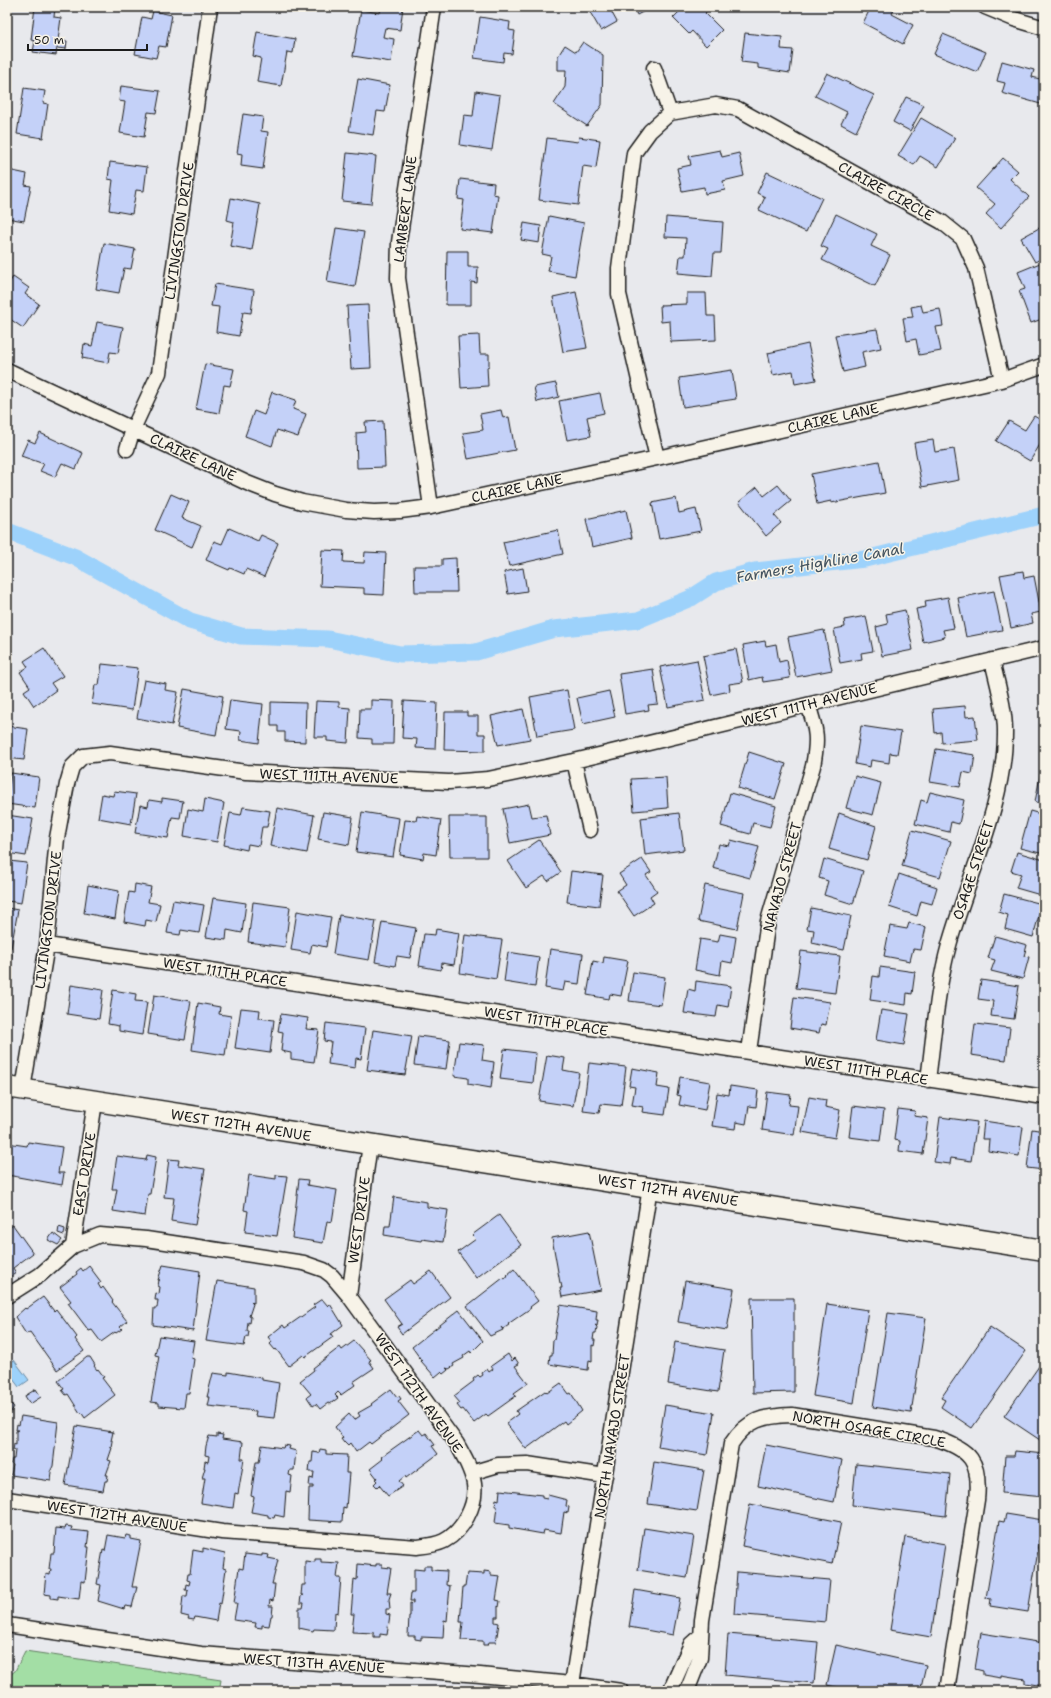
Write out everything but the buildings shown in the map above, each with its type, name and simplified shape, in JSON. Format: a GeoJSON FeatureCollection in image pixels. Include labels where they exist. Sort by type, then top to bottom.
{"type":"FeatureCollection","features":[{"type":"Feature","properties":{"kind":"main road","name":"WEST 112TH AVENUE"},"geometry":{"type":"LineString","coordinates":[[15,1088],[95,1102],[650,1187],[1044,1250]]}},
{"type":"Feature","properties":{"kind":"street","name":"LIVINGSTON DRIVE"},"geometry":{"type":"LineString","coordinates":[[127,449],[133,429],[159,373],[210,7]]}},
{"type":"Feature","properties":{"kind":"street","name":"LAMBERT LANE"},"geometry":{"type":"LineString","coordinates":[[431,507],[398,278],[399,242],[434,7]]}},
{"type":"Feature","properties":{"kind":"street"},"geometry":{"type":"LineString","coordinates":[[985,7],[1014,19],[1044,28]]}},
{"type":"Feature","properties":{"kind":"street"},"geometry":{"type":"LineString","coordinates":[[654,68],[670,113],[650,131],[634,154],[619,268],[619,294],[657,458]]}},
{"type":"Feature","properties":{"kind":"street","name":"CLAIRE CIRCLE"},"geometry":{"type":"LineString","coordinates":[[670,113],[716,105],[738,109],[942,222],[963,239],[976,268],[1002,380]]}},
{"type":"Feature","properties":{"kind":"street","name":"CLAIRE LANE"},"geometry":{"type":"LineString","coordinates":[[7,370],[247,483],[275,494],[302,502],[346,510],[374,512],[431,507],[657,458],[1002,380],[1044,365]]}},
{"type":"Feature","properties":{"kind":"street","name":"WEST 111TH AVENUE"},"geometry":{"type":"LineString","coordinates":[[83,756],[110,753],[246,772],[449,782],[488,780],[574,761],[1044,648]]}},
{"type":"Feature","properties":{"kind":"street","name":"OSAGE STREET"},"geometry":{"type":"LineString","coordinates":[[928,1080],[939,997],[949,946],[996,799],[1003,762],[1005,730],[1004,714],[992,660]]}},
{"type":"Feature","properties":{"kind":"street","name":"NAVAJO STREET"},"geometry":{"type":"LineString","coordinates":[[749,1052],[768,921],[813,766],[817,743],[816,726],[808,705]]}},
{"type":"Feature","properties":{"kind":"street","name":"LIVINGSTON DRIVE"},"geometry":{"type":"LineString","coordinates":[[15,1088],[47,945],[57,838],[68,779],[72,767],[83,756]]}},
{"type":"Feature","properties":{"kind":"street"},"geometry":{"type":"LineString","coordinates":[[574,761],[590,830]]}},
{"type":"Feature","properties":{"kind":"street","name":"WEST 111TH PLACE"},"geometry":{"type":"LineString","coordinates":[[47,945],[1044,1097]]}},
{"type":"Feature","properties":{"kind":"street","name":"EAST DRIVE"},"geometry":{"type":"LineString","coordinates":[[73,1246],[95,1102]]}},
{"type":"Feature","properties":{"kind":"street","name":"WEST DRIVE"},"geometry":{"type":"LineString","coordinates":[[349,1296],[370,1144]]}},
{"type":"Feature","properties":{"kind":"street","name":"NORTH NAVAJO STREET"},"geometry":{"type":"LineString","coordinates":[[571,1689],[606,1476],[650,1187]]}},
{"type":"Feature","properties":{"kind":"street","name":"WEST 112TH AVENUE"},"geometry":{"type":"LineString","coordinates":[[7,1296],[40,1275],[73,1246],[89,1238],[100,1235],[110,1235],[304,1263],[324,1270],[332,1276],[349,1296],[457,1444],[471,1473],[474,1484],[473,1503],[460,1527],[444,1541],[417,1547],[222,1532],[7,1499]]}},
{"type":"Feature","properties":{"kind":"street","name":"NORTH OSAGE CIRCLE"},"geometry":{"type":"LineString","coordinates":[[687,1691],[698,1666],[701,1645],[700,1636],[731,1444],[739,1432],[748,1424],[772,1416],[792,1415],[934,1438],[952,1443],[965,1452],[976,1465],[979,1485],[947,1691]]}},
{"type":"Feature","properties":{"kind":"street"},"geometry":{"type":"LineString","coordinates":[[471,1473],[498,1465],[527,1464],[606,1476]]}},
{"type":"Feature","properties":{"kind":"street","name":"WEST 113TH AVENUE"},"geometry":{"type":"LineString","coordinates":[[7,1625],[201,1654],[571,1689],[622,1691]]}},
{"type":"Feature","properties":{"kind":"street","name":"NORTH OSAGE CIRCLE"},"geometry":{"type":"LineString","coordinates":[[670,1691],[691,1644],[700,1636]]}},
{"type":"Feature","properties":{"kind":"green space"},"geometry":{"type":"Polygon","coordinates":[[[25,1651],[221,1680],[219,1691],[7,1691],[7,1677],[15,1671],[25,1651]]]}},
{"type":"Feature","properties":{"kind":"water"},"geometry":{"type":"Polygon","coordinates":[[[14,1360],[29,1380],[19,1387],[7,1371],[7,1365],[14,1360]]]}},
{"type":"Feature","properties":{"kind":"waterway","name":"Farmers Highline Canal"},"geometry":{"type":"LineString","coordinates":[[7,531],[75,557],[190,621],[241,636],[328,639],[400,654],[476,652],[554,629],[638,620],[691,598],[716,582],[755,571],[865,559],[1044,515]]}}]}
